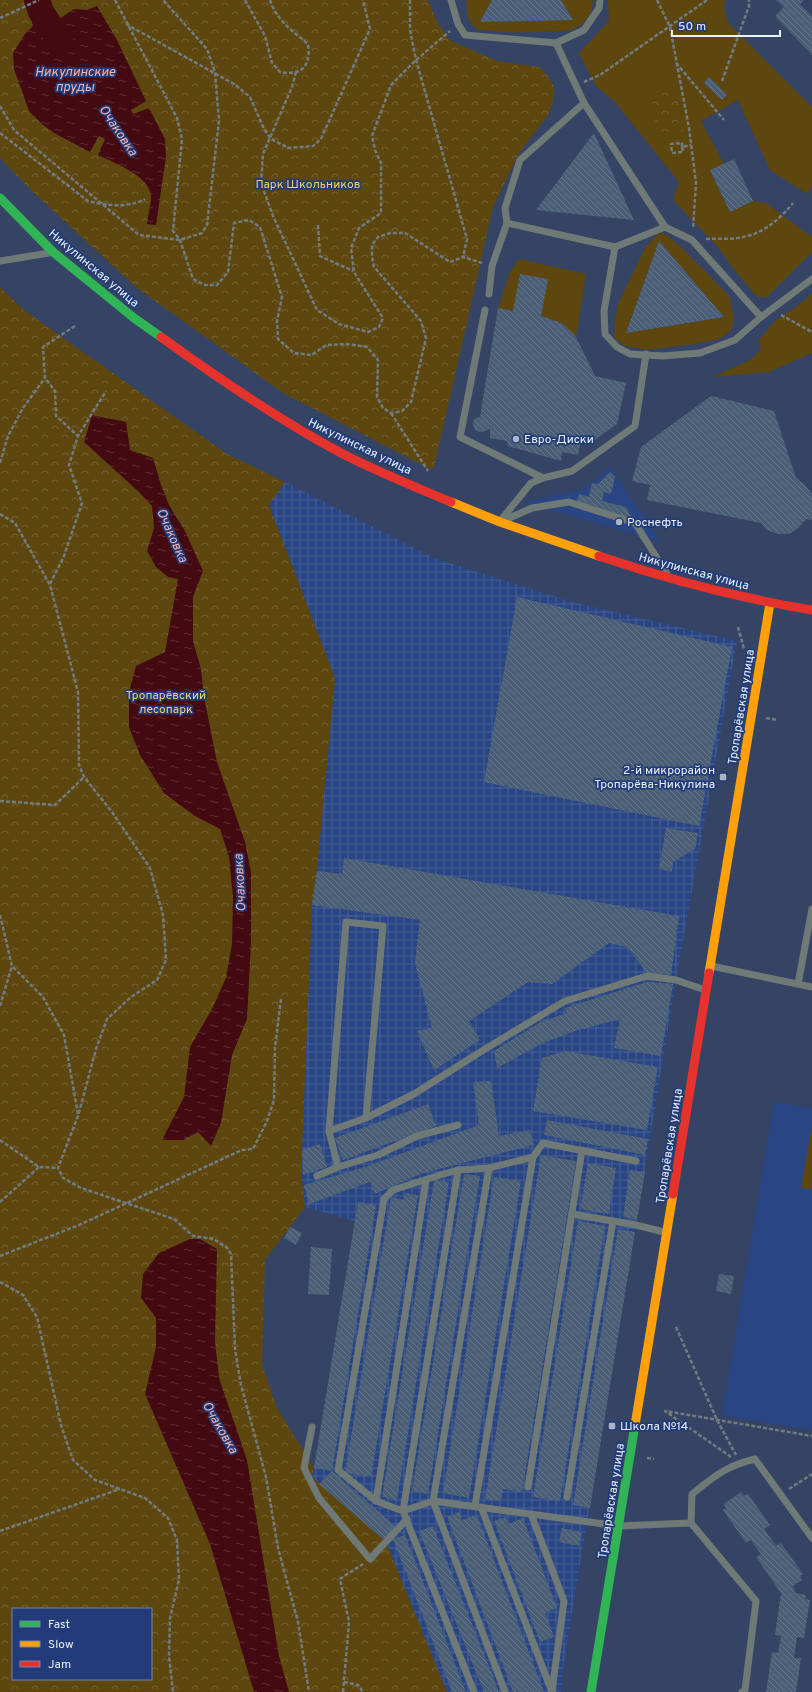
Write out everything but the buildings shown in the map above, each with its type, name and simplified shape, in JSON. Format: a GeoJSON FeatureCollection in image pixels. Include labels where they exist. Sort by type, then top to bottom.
{"type":"FeatureCollection","features":[{"type":"Feature","properties":{"kind":"street","name":"Никулинская улица"},"geometry":{"type":"LineString","coordinates":[[0,198],[53,252],[134,318],[205,369],[297,428],[342,453],[389,476],[500,522],[672,580],[770,603],[812,610]]}},
{"type":"Feature","properties":{"kind":"street","name":"Тропарёвская улица"},"geometry":{"type":"LineString","coordinates":[[591,1692],[770,603]]}},
{"type":"Feature","properties":{"kind":"lane"},"geometry":{"type":"LineString","coordinates":[[451,0],[458,24],[465,35],[556,43],[584,30],[599,8],[600,0]]}},
{"type":"Feature","properties":{"kind":"lane"},"geometry":{"type":"LineString","coordinates":[[556,43],[584,103],[665,227],[692,240],[761,317]]}},
{"type":"Feature","properties":{"kind":"lane"},"geometry":{"type":"LineString","coordinates":[[489,294],[492,266],[507,223],[505,208],[520,160],[584,103]]}},
{"type":"Feature","properties":{"kind":"lane"},"geometry":{"type":"LineString","coordinates":[[507,223],[615,247],[665,227]]}},
{"type":"Feature","properties":{"kind":"lane"},"geometry":{"type":"LineString","coordinates":[[615,247],[604,311],[605,334],[618,348],[630,354],[663,356],[700,353],[735,340],[771,309],[812,279]]}},
{"type":"Feature","properties":{"kind":"lane"},"geometry":{"type":"LineString","coordinates":[[0,260],[53,252]]}},
{"type":"Feature","properties":{"kind":"lane"},"geometry":{"type":"LineString","coordinates":[[485,310],[460,437],[543,478]]}},
{"type":"Feature","properties":{"kind":"lane"},"geometry":{"type":"LineString","coordinates":[[500,522],[531,483],[543,478],[572,471],[635,426],[646,354]]}},
{"type":"Feature","properties":{"kind":"lane"},"geometry":{"type":"LineString","coordinates":[[500,522],[532,508],[569,502],[635,524],[672,580]]}},
{"type":"Feature","properties":{"kind":"lane"},"geometry":{"type":"LineString","coordinates":[[798,984],[812,909]]}},
{"type":"Feature","properties":{"kind":"lane"},"geometry":{"type":"LineString","coordinates":[[338,1167],[329,1131],[346,922],[383,926],[366,1118]]}},
{"type":"Feature","properties":{"kind":"lane"},"geometry":{"type":"LineString","coordinates":[[711,966],[812,987]]}},
{"type":"Feature","properties":{"kind":"lane"},"geometry":{"type":"LineString","coordinates":[[329,1131],[366,1118],[414,1094],[565,1001],[647,976],[676,980],[707,990]]}},
{"type":"Feature","properties":{"kind":"lane"},"geometry":{"type":"LineString","coordinates":[[317,1176],[338,1167],[378,1155],[417,1136],[458,1124]]}},
{"type":"Feature","properties":{"kind":"lane"},"geometry":{"type":"LineString","coordinates":[[552,1692],[478,1506],[533,1158],[543,1143],[636,1161]]}},
{"type":"Feature","properties":{"kind":"lane"},"geometry":{"type":"LineString","coordinates":[[528,1487],[582,1150]]}},
{"type":"Feature","properties":{"kind":"lane"},"geometry":{"type":"LineString","coordinates":[[533,1158],[489,1168],[458,1170],[393,1190],[384,1199],[338,1470],[376,1501],[403,1511],[433,1500],[619,1526],[691,1523]]}},
{"type":"Feature","properties":{"kind":"lane"},"geometry":{"type":"LineString","coordinates":[[489,1168],[433,1500],[505,1692]]}},
{"type":"Feature","properties":{"kind":"lane"},"geometry":{"type":"LineString","coordinates":[[458,1170],[403,1511],[474,1692]]}},
{"type":"Feature","properties":{"kind":"lane"},"geometry":{"type":"LineString","coordinates":[[376,1501],[426,1180]]}},
{"type":"Feature","properties":{"kind":"lane"},"geometry":{"type":"LineString","coordinates":[[572,1214],[667,1232]]}},
{"type":"Feature","properties":{"kind":"lane"},"geometry":{"type":"LineString","coordinates":[[568,1497],[613,1221]]}},
{"type":"Feature","properties":{"kind":"lane"},"geometry":{"type":"LineString","coordinates":[[312,1428],[304,1468],[319,1498],[370,1559],[406,1519]]}},
{"type":"Feature","properties":{"kind":"lane"},"geometry":{"type":"LineString","coordinates":[[742,1692],[745,1690],[756,1601],[691,1523],[692,1494],[725,1469],[755,1459],[812,1538]]}},
{"type":"Feature","properties":{"kind":"lane"},"geometry":{"type":"LineString","coordinates":[[531,1514],[564,1601],[552,1692]]}},
{"type":"Feature","properties":{"kind":"path"},"geometry":{"type":"LineString","coordinates":[[0,18],[38,0]]}},
{"type":"Feature","properties":{"kind":"path"},"geometry":{"type":"LineString","coordinates":[[114,0],[177,118],[182,139],[172,231],[180,240],[193,280],[205,285],[217,285],[228,272],[234,223],[249,220],[260,227],[282,298],[277,321],[278,339],[294,353],[311,355],[327,345],[347,344],[367,348],[378,360],[377,397],[383,408],[391,413],[428,471]]}},
{"type":"Feature","properties":{"kind":"path"},"geometry":{"type":"LineString","coordinates":[[0,106],[14,130],[104,205],[125,225],[139,235],[180,240],[202,233],[207,225],[219,120],[216,72],[208,49],[163,0]]}},
{"type":"Feature","properties":{"kind":"path"},"geometry":{"type":"LineString","coordinates":[[245,0],[265,36],[272,63],[280,72],[296,72],[306,66],[310,56],[308,44],[284,24],[270,0]]}},
{"type":"Feature","properties":{"kind":"path"},"geometry":{"type":"LineString","coordinates":[[126,23],[216,72],[250,96],[264,129],[270,139],[289,148],[313,146],[322,139],[370,29],[363,0]]}},
{"type":"Feature","properties":{"kind":"path"},"geometry":{"type":"LineString","coordinates":[[410,0],[410,30],[416,60],[467,239],[463,257]]}},
{"type":"Feature","properties":{"kind":"path"},"geometry":{"type":"LineString","coordinates":[[657,0],[670,27],[691,145],[696,183],[692,240],[743,237],[765,230],[783,216],[793,204]]}},
{"type":"Feature","properties":{"kind":"path"},"geometry":{"type":"LineString","coordinates":[[576,86],[600,75],[707,0]]}},
{"type":"Feature","properties":{"kind":"path"},"geometry":{"type":"LineString","coordinates":[[722,81],[749,6],[749,0]]}},
{"type":"Feature","properties":{"kind":"path"},"geometry":{"type":"LineString","coordinates":[[296,72],[263,154],[261,183],[273,216],[317,310],[339,324],[368,332],[379,327],[383,318],[354,272],[351,248],[359,228],[381,213],[381,163],[375,150],[372,136],[391,85],[416,60],[458,24]]}},
{"type":"Feature","properties":{"kind":"path"},"geometry":{"type":"LineString","coordinates":[[676,62],[724,120]]}},
{"type":"Feature","properties":{"kind":"path"},"geometry":{"type":"LineString","coordinates":[[0,133],[88,201],[104,205],[135,204],[145,199]]}},
{"type":"Feature","properties":{"kind":"path"},"geometry":{"type":"LineString","coordinates":[[682,143],[682,147],[683,152],[672,153],[671,144],[682,143]]}},
{"type":"Feature","properties":{"kind":"path"},"geometry":{"type":"LineString","coordinates":[[682,147],[691,145]]}},
{"type":"Feature","properties":{"kind":"path"},"geometry":{"type":"LineString","coordinates":[[318,225],[320,256],[354,272]]}},
{"type":"Feature","properties":{"kind":"path"},"geometry":{"type":"LineString","coordinates":[[391,413],[402,411],[411,402],[426,338],[421,321],[374,267],[372,245],[378,237],[390,233],[405,233],[450,262],[463,257],[492,266]]}},
{"type":"Feature","properties":{"kind":"path"},"geometry":{"type":"LineString","coordinates":[[771,309],[812,332]]}},
{"type":"Feature","properties":{"kind":"path"},"geometry":{"type":"LineString","coordinates":[[75,326],[43,348],[45,378],[55,391],[56,416],[78,436]]}},
{"type":"Feature","properties":{"kind":"path"},"geometry":{"type":"LineString","coordinates":[[0,463],[8,436],[23,408],[45,378]]}},
{"type":"Feature","properties":{"kind":"path"},"geometry":{"type":"LineString","coordinates":[[50,585],[64,556],[82,503],[69,465],[78,436],[106,391]]}},
{"type":"Feature","properties":{"kind":"path"},"geometry":{"type":"LineString","coordinates":[[0,514],[15,522],[50,585],[78,692],[79,765],[84,777],[112,812],[150,868],[163,915],[166,960],[157,980],[130,997],[107,1019],[96,1049],[78,1116],[58,1168],[63,1178],[81,1188],[174,1219],[193,1236],[214,1239],[227,1248],[231,1254],[234,1349],[241,1385],[266,1477],[278,1548],[298,1622],[309,1692]]}},
{"type":"Feature","properties":{"kind":"path"},"geometry":{"type":"LineString","coordinates":[[0,801],[55,806],[84,777]]}},
{"type":"Feature","properties":{"kind":"path"},"geometry":{"type":"LineString","coordinates":[[0,915],[12,966],[0,1006]]}},
{"type":"Feature","properties":{"kind":"path"},"geometry":{"type":"LineString","coordinates":[[12,966],[43,997],[64,1035],[78,1116]]}},
{"type":"Feature","properties":{"kind":"path"},"geometry":{"type":"LineString","coordinates":[[0,1256],[79,1224],[242,1150],[253,1149],[267,1121],[274,1100],[275,1047],[281,999]]}},
{"type":"Feature","properties":{"kind":"path"},"geometry":{"type":"LineString","coordinates":[[0,1140],[39,1167],[58,1168]]}},
{"type":"Feature","properties":{"kind":"path"},"geometry":{"type":"LineString","coordinates":[[0,1202],[39,1167]]}},
{"type":"Feature","properties":{"kind":"path"},"geometry":{"type":"LineString","coordinates":[[0,1282],[23,1296],[36,1317],[61,1425],[73,1460],[95,1480],[145,1498],[168,1518],[177,1540],[178,1580],[170,1618],[169,1656],[173,1692]]}},
{"type":"Feature","properties":{"kind":"path"},"geometry":{"type":"LineString","coordinates":[[676,1327],[717,1420],[740,1463]]}},
{"type":"Feature","properties":{"kind":"path"},"geometry":{"type":"LineString","coordinates":[[740,1463],[665,1411],[812,1436]]}},
{"type":"Feature","properties":{"kind":"path"},"geometry":{"type":"LineString","coordinates":[[781,1495],[812,1474]]}},
{"type":"Feature","properties":{"kind":"path"},"geometry":{"type":"LineString","coordinates":[[0,1532],[120,1489]]}},
{"type":"Feature","properties":{"kind":"path"},"geometry":{"type":"LineString","coordinates":[[343,1692],[349,1622],[340,1579],[370,1559]]}},
{"type":"Feature","properties":{"kind":"path"},"geometry":{"type":"LineString","coordinates":[[344,1682],[358,1685],[363,1692]]}},
{"type":"Feature","properties":{"kind":"shaded area","name":"Роснефть"},"geometry":{"type":"Polygon","coordinates":[[[610,467],[661,542],[524,502],[585,489],[610,467]]]}},
{"type":"Feature","properties":{"kind":"shaded area"},"geometry":{"type":"Polygon","coordinates":[[[285,482],[434,558],[569,601],[737,641],[676,980],[564,1662],[561,1692],[447,1692],[386,1542],[311,1477],[314,1468],[355,1221],[305,1207],[301,1175],[312,905],[317,871],[335,678],[269,505],[285,482]]]}},
{"type":"Feature","properties":{"kind":"shaded area"},"geometry":{"type":"Polygon","coordinates":[[[774,1102],[812,1108],[812,1430],[722,1415],[774,1102]]]}},
{"type":"Feature","properties":{"kind":"green space","name":"Парк Школьников"},"geometry":{"type":"Polygon","coordinates":[[[0,0],[428,0],[438,24],[451,41],[497,61],[539,67],[547,75],[554,86],[553,101],[548,115],[519,153],[493,207],[434,468],[430,469],[283,393],[137,288],[37,196],[0,158],[0,0]]]}},
{"type":"Feature","properties":{"kind":"green space"},"geometry":{"type":"Polygon","coordinates":[[[466,0],[492,0],[480,22],[573,20],[561,0],[593,0],[590,15],[581,25],[576,28],[567,31],[524,32],[476,29],[468,18],[466,0]]]}},
{"type":"Feature","properties":{"kind":"green space"},"geometry":{"type":"Polygon","coordinates":[[[608,0],[725,0],[724,9],[729,24],[812,107],[812,186],[807,194],[770,170],[738,100],[701,121],[724,164],[710,170],[730,212],[753,201],[766,203],[812,237],[812,252],[767,297],[757,297],[732,267],[718,247],[673,200],[679,182],[615,102],[596,86],[579,53],[609,21],[608,0]]]}},
{"type":"Feature","properties":{"kind":"green space"},"geometry":{"type":"Polygon","coordinates":[[[677,90],[683,132],[657,135],[651,94],[677,90]]]}},
{"type":"Feature","properties":{"kind":"green space"},"geometry":{"type":"Polygon","coordinates":[[[685,139],[687,154],[669,157],[667,142],[685,139]]]}},
{"type":"Feature","properties":{"kind":"green space"},"geometry":{"type":"Polygon","coordinates":[[[659,233],[667,235],[684,250],[729,296],[734,319],[731,331],[719,339],[695,344],[647,350],[625,346],[615,339],[614,328],[618,304],[646,246],[659,233]],[[659,241],[626,333],[724,317],[659,241]]]}},
{"type":"Feature","properties":{"kind":"green space"},"geometry":{"type":"Polygon","coordinates":[[[519,259],[586,274],[576,337],[561,323],[541,316],[498,308],[510,272],[519,259]]]}},
{"type":"Feature","properties":{"kind":"green space","name":"Тропарёвский лесопарк"},"geometry":{"type":"Polygon","coordinates":[[[0,287],[24,310],[227,454],[285,482],[269,505],[335,678],[317,871],[312,905],[301,1175],[305,1207],[265,1260],[262,1364],[277,1408],[314,1468],[312,1477],[386,1542],[447,1692],[0,1692],[0,287]]]}},
{"type":"Feature","properties":{"kind":"green space"},"geometry":{"type":"Polygon","coordinates":[[[812,293],[812,353],[769,372],[713,377],[752,359],[761,349],[759,340],[775,321],[800,304],[812,293]]]}},
{"type":"Feature","properties":{"kind":"green space"},"geometry":{"type":"Polygon","coordinates":[[[812,1126],[812,1189],[801,1188],[812,1126]]]}},
{"type":"Feature","properties":{"kind":"water","name":"Никулинские пруды"},"geometry":{"type":"Polygon","coordinates":[[[97,6],[117,40],[146,101],[131,110],[133,114],[149,108],[165,139],[166,157],[156,225],[147,224],[151,196],[145,182],[122,166],[98,155],[105,139],[99,136],[90,152],[54,133],[42,124],[29,111],[14,69],[13,53],[25,34],[33,26],[31,18],[52,7],[59,19],[74,9],[87,10],[97,6]]]}},
{"type":"Feature","properties":{"kind":"water"},"geometry":{"type":"Polygon","coordinates":[[[92,415],[126,422],[130,450],[153,458],[169,505],[185,531],[203,571],[193,597],[193,641],[201,669],[204,697],[217,762],[245,842],[251,872],[251,943],[247,1019],[232,1055],[221,1123],[211,1146],[198,1132],[183,1140],[162,1140],[184,1097],[190,1047],[212,1009],[226,978],[232,944],[233,897],[229,857],[220,829],[195,816],[164,793],[140,755],[129,727],[129,692],[136,666],[165,652],[178,579],[168,577],[156,567],[147,551],[154,528],[152,506],[139,492],[84,442],[92,415]]]}},
{"type":"Feature","properties":{"kind":"water"},"geometry":{"type":"Polygon","coordinates":[[[190,1239],[200,1239],[217,1249],[215,1341],[219,1378],[247,1460],[279,1656],[289,1692],[254,1692],[210,1544],[145,1394],[156,1347],[156,1318],[141,1298],[143,1274],[159,1253],[190,1239]]]}},
{"type":"Feature","properties":{"kind":"waterway","name":"Очаковка"},"geometry":{"type":"LineString","coordinates":[[37,0],[41,12],[61,42]]}},
{"type":"Feature","properties":{"kind":"traffic: fast"},"geometry":{"type":"LineString","coordinates":[[0,198],[53,252],[134,318],[161,337]]}},
{"type":"Feature","properties":{"kind":"traffic: fast"},"geometry":{"type":"LineString","coordinates":[[591,1692],[635,1425]]}},
{"type":"Feature","properties":{"kind":"traffic: slow"},"geometry":{"type":"LineString","coordinates":[[451,502],[500,522],[599,556]]}},
{"type":"Feature","properties":{"kind":"traffic: slow"},"geometry":{"type":"LineString","coordinates":[[709,973],[770,603]]}},
{"type":"Feature","properties":{"kind":"traffic: slow"},"geometry":{"type":"LineString","coordinates":[[635,1425],[673,1194]]}},
{"type":"Feature","properties":{"kind":"traffic: jam"},"geometry":{"type":"LineString","coordinates":[[161,337],[250,398],[319,441],[370,467],[451,502]]}},
{"type":"Feature","properties":{"kind":"traffic: jam"},"geometry":{"type":"LineString","coordinates":[[599,556],[704,588],[812,610]]}},
{"type":"Feature","properties":{"kind":"traffic: jam"},"geometry":{"type":"LineString","coordinates":[[673,1194],[709,973]]}},
{"type":"Feature","properties":{"kind":"place","name":"Евро-Диски"},"geometry":{"type":"Point","coordinates":[516,439]}},
{"type":"Feature","properties":{"kind":"place","name":"Роснефть"},"geometry":{"type":"Point","coordinates":[619,522]}},
{"type":"Feature","properties":{"kind":"place","name":"2-й микрорайон Тропарёва-Никулина"},"geometry":{"type":"Point","coordinates":[723,777]}},
{"type":"Feature","properties":{"kind":"place","name":"Школа №14"},"geometry":{"type":"Point","coordinates":[612,1426]}}]}
